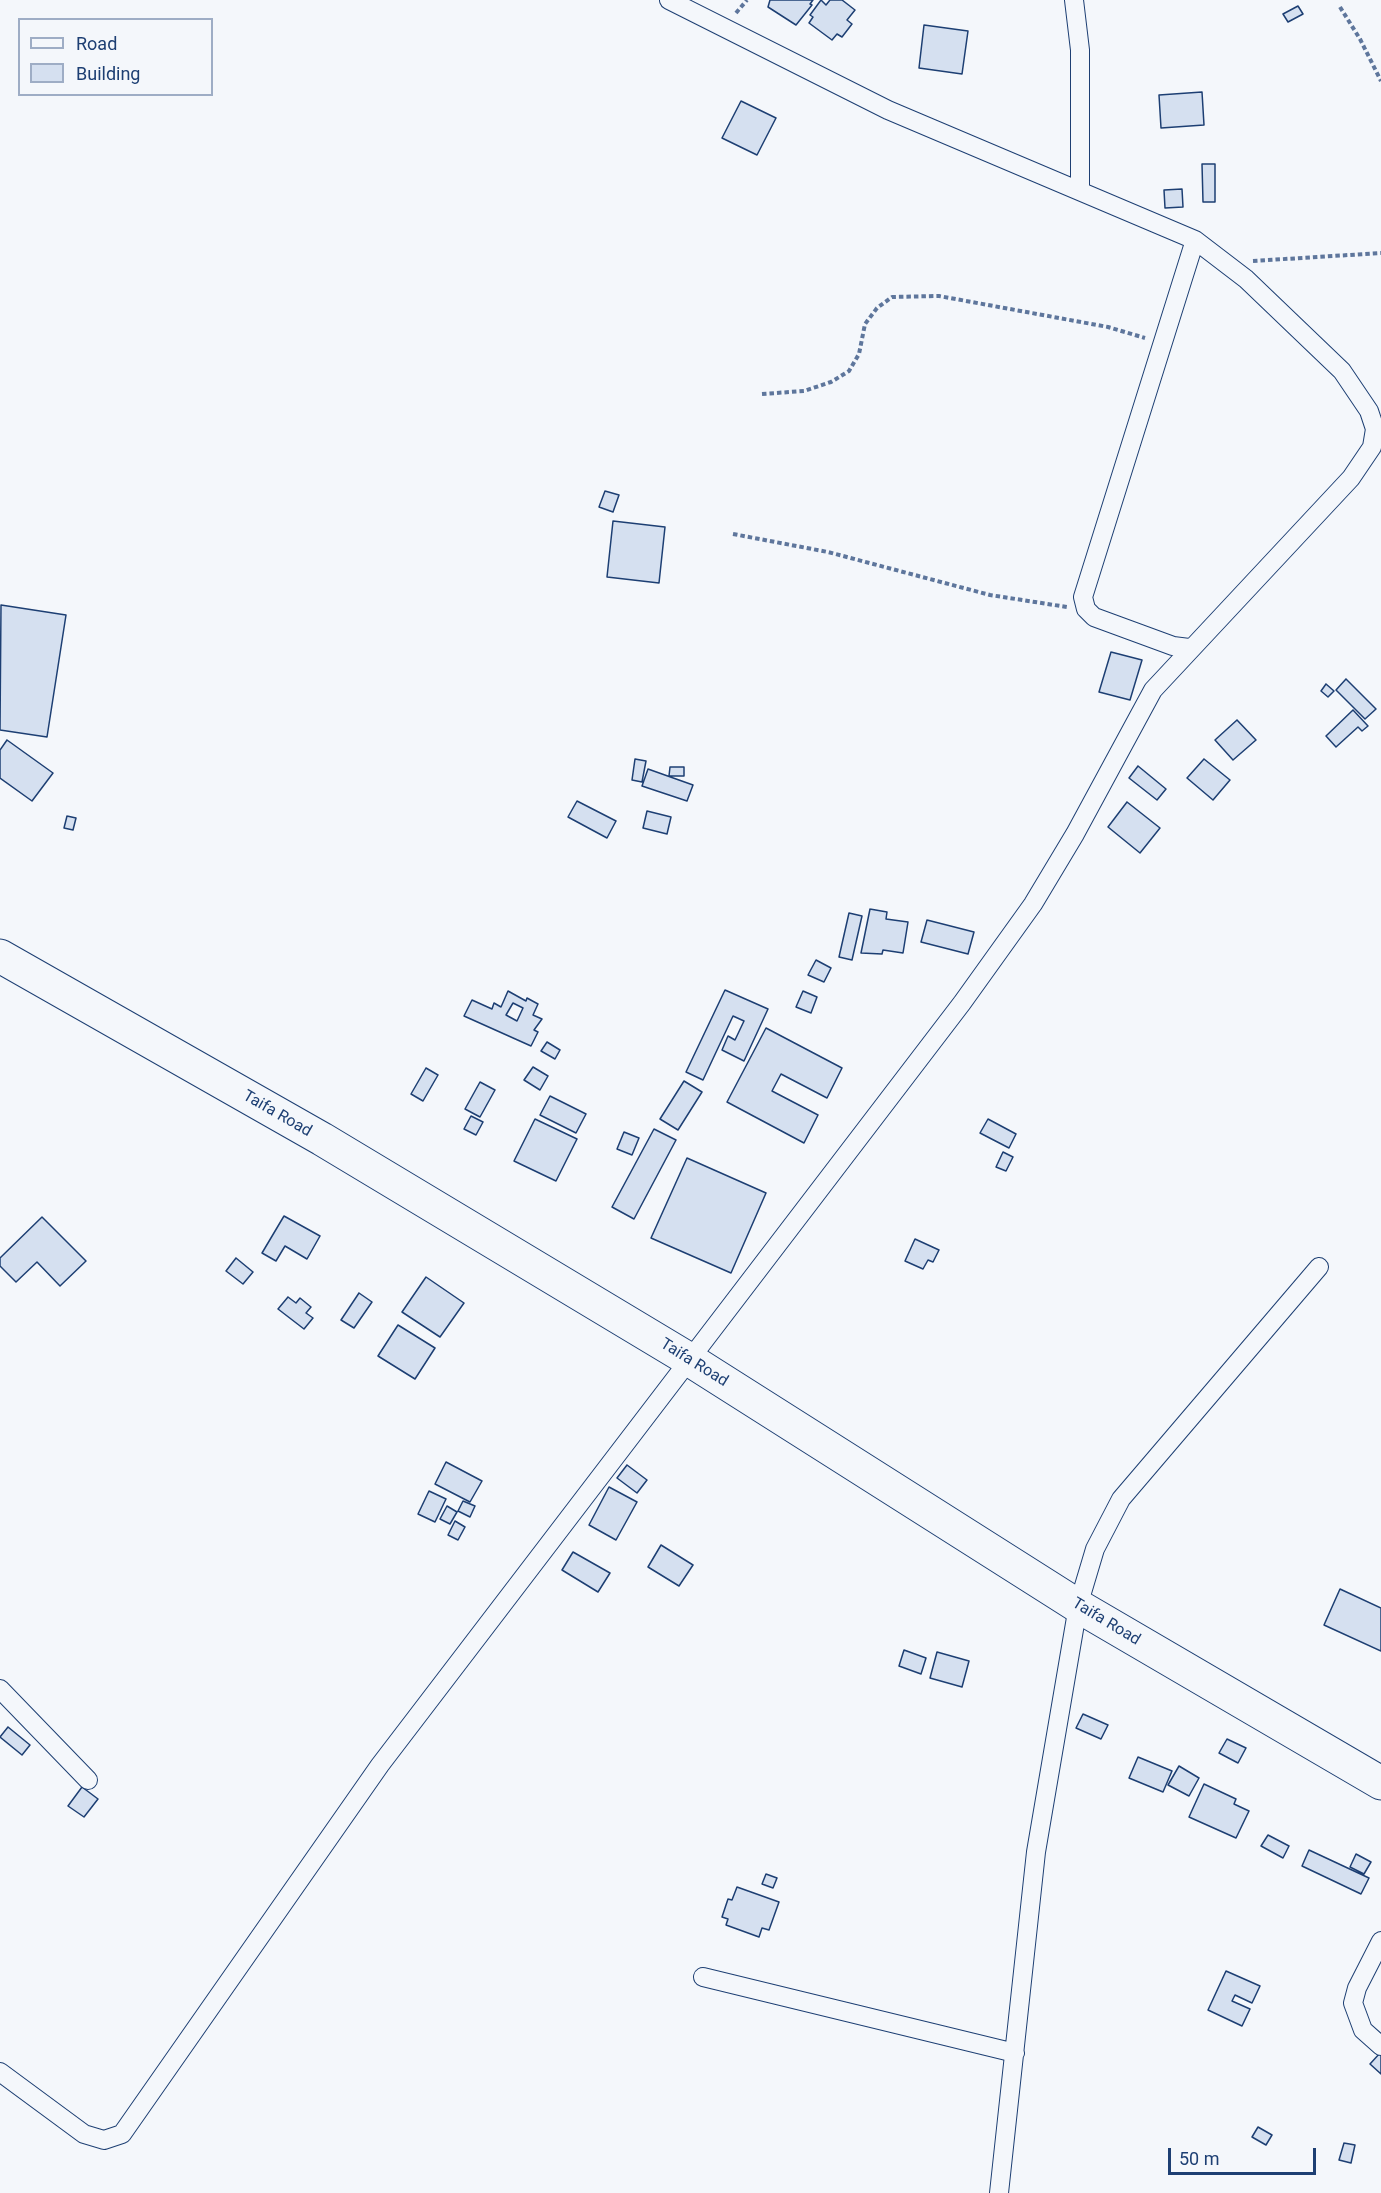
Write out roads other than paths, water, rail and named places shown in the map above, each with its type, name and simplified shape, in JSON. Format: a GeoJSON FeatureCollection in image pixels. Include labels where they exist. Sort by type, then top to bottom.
{"type":"FeatureCollection","features":[{"type":"Feature","properties":{"kind":"highway","name":"Taifa Road"},"geometry":{"type":"LineString","coordinates":[[0,956],[322,1139],[690,1360],[1078,1606],[1381,1783]]}},
{"type":"Feature","properties":{"kind":"street"},"geometry":{"type":"LineString","coordinates":[[0,2072],[84,2134],[104,2140],[122,2134],[380,1764],[962,1003],[1033,903],[1075,834],[1153,690],[1351,478],[1372,447],[1375,429],[1369,411],[1342,371],[1225,263],[1195,240],[888,110],[669,0]]}},
{"type":"Feature","properties":{"kind":"street"},"geometry":{"type":"LineString","coordinates":[[1074,0],[1080,50],[1080,190]]}},
{"type":"Feature","properties":{"kind":"street"},"geometry":{"type":"LineString","coordinates":[[1190,648],[1173,646],[1094,617],[1086,609],[1083,597],[1195,240]]}},
{"type":"Feature","properties":{"kind":"street"},"geometry":{"type":"LineString","coordinates":[[999,2193],[1036,1852],[1078,1606],[1095,1549],[1121,1499],[1319,1267]]}},
{"type":"Feature","properties":{"kind":"street"},"geometry":{"type":"LineString","coordinates":[[0,1689],[88,1780]]}},
{"type":"Feature","properties":{"kind":"street"},"geometry":{"type":"LineString","coordinates":[[1381,1941],[1357,1988],[1353,2003],[1363,2030],[1381,2046]]}},
{"type":"Feature","properties":{"kind":"street"},"geometry":{"type":"LineString","coordinates":[[703,1977],[1015,2053]]}}]}
